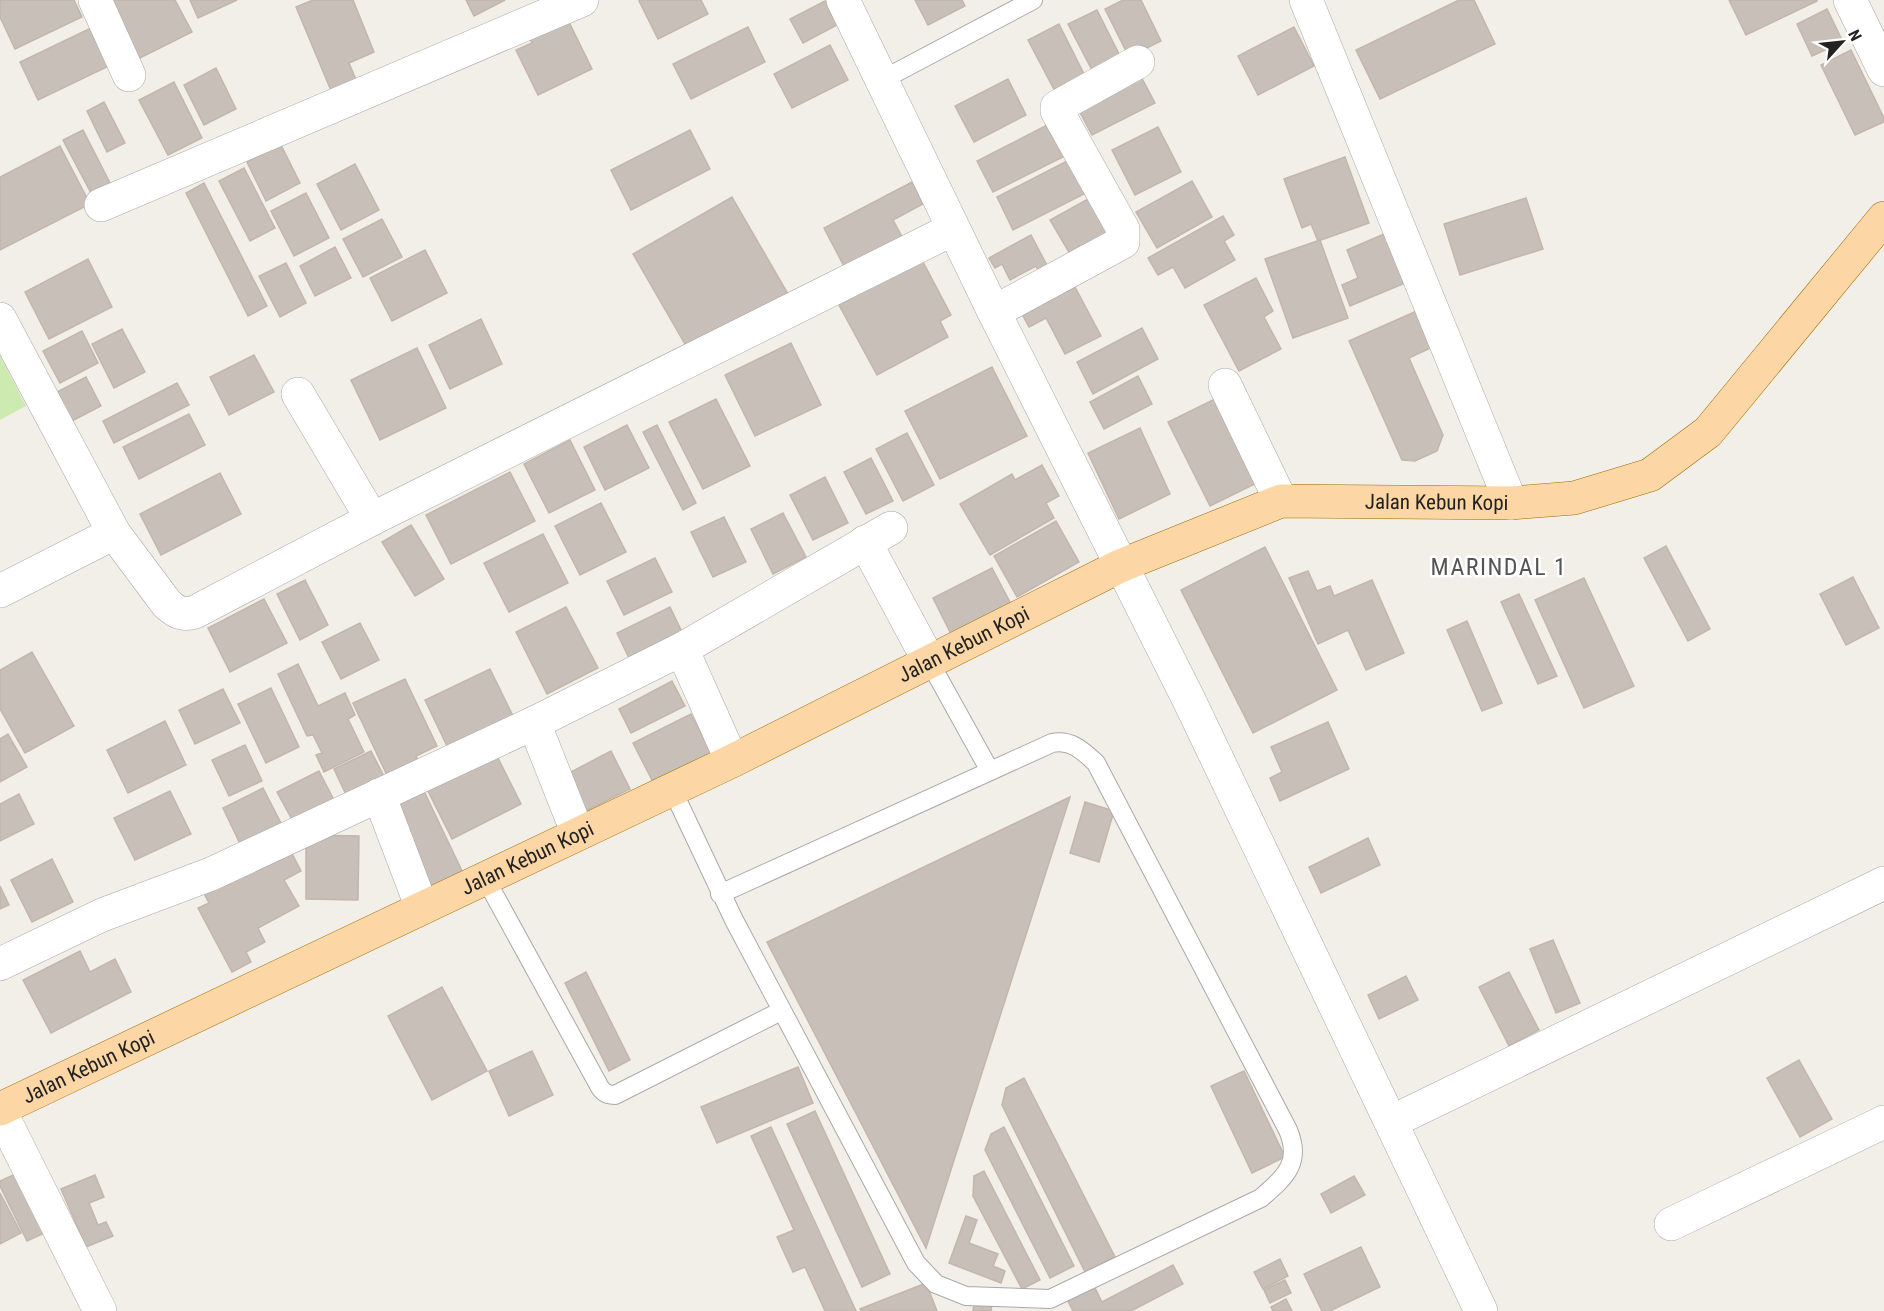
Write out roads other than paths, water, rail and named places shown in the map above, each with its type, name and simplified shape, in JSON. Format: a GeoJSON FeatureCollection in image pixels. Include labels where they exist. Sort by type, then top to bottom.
{"type":"FeatureCollection","features":[{"type":"Feature","properties":{"kind":"main road","name":"Jalan Kebun Kopi"},"geometry":{"type":"LineString","coordinates":[[0,1110],[732,761],[1120,566],[1281,501],[1511,503],[1574,498],[1650,475],[1708,432],[1884,218]]}},
{"type":"Feature","properties":{"kind":"street"},"geometry":{"type":"LineString","coordinates":[[95,0],[129,75]]}},
{"type":"Feature","properties":{"kind":"street"},"geometry":{"type":"LineString","coordinates":[[101,205],[582,0]]}},
{"type":"Feature","properties":{"kind":"street"},"geometry":{"type":"LineString","coordinates":[[843,0],[994,312],[1189,700],[1481,1311]]}},
{"type":"Feature","properties":{"kind":"street"},"geometry":{"type":"LineString","coordinates":[[1306,0],[1511,503]]}},
{"type":"Feature","properties":{"kind":"street"},"geometry":{"type":"LineString","coordinates":[[1850,0],[1884,70]]}},
{"type":"Feature","properties":{"kind":"street"},"geometry":{"type":"LineString","coordinates":[[994,312],[1123,242],[1123,229],[1057,111],[1057,107],[1138,62]]}},
{"type":"Feature","properties":{"kind":"street"},"geometry":{"type":"LineString","coordinates":[[0,319],[114,533],[167,603],[176,612],[186,615],[372,519],[953,229]]}},
{"type":"Feature","properties":{"kind":"street"},"geometry":{"type":"LineString","coordinates":[[1225,385],[1281,501]]}},
{"type":"Feature","properties":{"kind":"street"},"geometry":{"type":"LineString","coordinates":[[298,394],[372,519]]}},
{"type":"Feature","properties":{"kind":"street"},"geometry":{"type":"LineString","coordinates":[[0,591],[114,533]]}},
{"type":"Feature","properties":{"kind":"street"},"geometry":{"type":"LineString","coordinates":[[0,964],[102,915],[211,874],[534,723],[682,649],[878,535],[929,661]]}},
{"type":"Feature","properties":{"kind":"street"},"geometry":{"type":"LineString","coordinates":[[682,649],[732,761]]}},
{"type":"Feature","properties":{"kind":"street"},"geometry":{"type":"LineString","coordinates":[[534,723],[578,834]]}},
{"type":"Feature","properties":{"kind":"street"},"geometry":{"type":"LineString","coordinates":[[379,795],[422,908]]}},
{"type":"Feature","properties":{"kind":"street"},"geometry":{"type":"LineString","coordinates":[[1391,1122],[1884,883]]}},
{"type":"Feature","properties":{"kind":"street"},"geometry":{"type":"LineString","coordinates":[[0,1110],[100,1311]]}},
{"type":"Feature","properties":{"kind":"street"},"geometry":{"type":"LineString","coordinates":[[1671,1224],[1884,1122]]}},
{"type":"Feature","properties":{"kind":"lane"},"geometry":{"type":"LineString","coordinates":[[882,80],[1033,0]]}},
{"type":"Feature","properties":{"kind":"lane"},"geometry":{"type":"LineString","coordinates":[[929,661],[990,771]]}},
{"type":"Feature","properties":{"kind":"lane"},"geometry":{"type":"LineString","coordinates":[[672,789],[720,894],[781,1011],[916,1263],[936,1284],[966,1296],[1050,1299],[1261,1198],[1280,1181],[1292,1165],[1294,1143],[1288,1130],[1096,763],[1082,750],[1061,741],[1052,743],[720,894]]}},
{"type":"Feature","properties":{"kind":"lane"},"geometry":{"type":"LineString","coordinates":[[485,878],[604,1093],[615,1095],[781,1011]]}},
{"type":"Feature","properties":{"kind":"district","name":"MARINDAL 1"},"geometry":{"type":"Point","coordinates":[1499,567]}}]}
